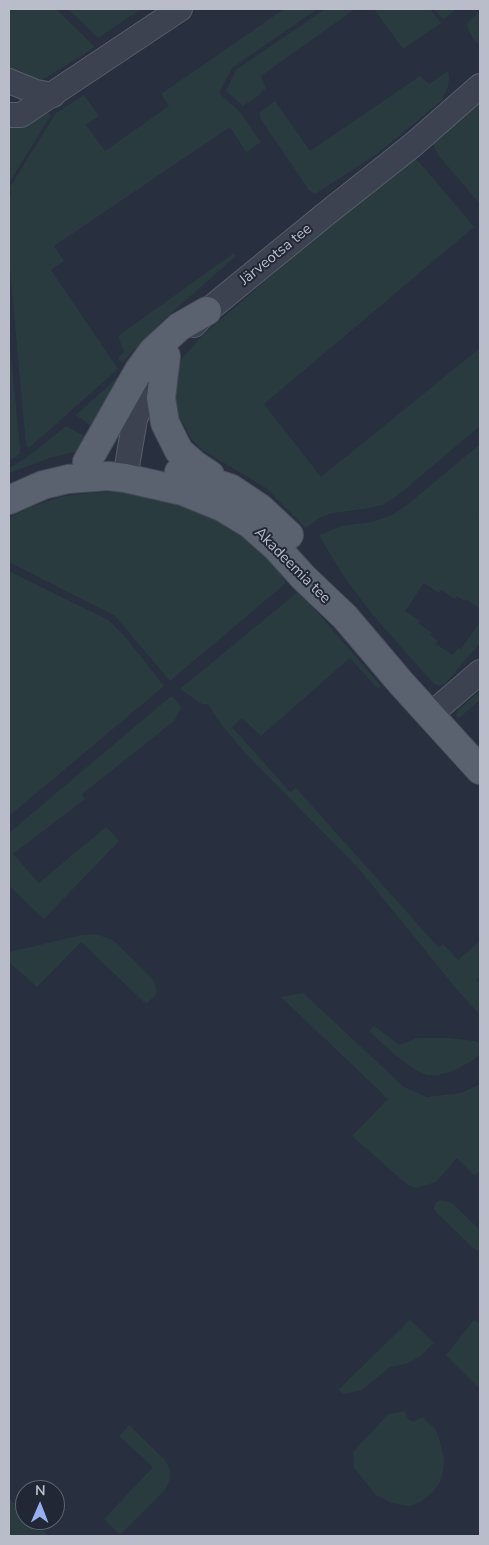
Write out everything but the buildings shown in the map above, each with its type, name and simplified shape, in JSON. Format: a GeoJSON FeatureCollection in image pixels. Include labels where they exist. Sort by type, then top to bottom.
{"type":"FeatureCollection","features":[{"type":"Feature","properties":{"kind":"main road"},"geometry":{"type":"LineString","coordinates":[[87,462],[139,370],[154,351],[179,327],[207,311]]}},
{"type":"Feature","properties":{"kind":"main road"},"geometry":{"type":"LineString","coordinates":[[166,356],[161,398],[162,412],[169,433],[179,451],[194,465],[230,488]]}},
{"type":"Feature","properties":{"kind":"main road"},"geometry":{"type":"LineString","coordinates":[[9,484],[25,476],[87,462],[127,470]]}},
{"type":"Feature","properties":{"kind":"main road"},"geometry":{"type":"LineString","coordinates":[[9,500],[43,485],[68,478],[127,470]]}},
{"type":"Feature","properties":{"kind":"main road","name":"Akadeemia tee"},"geometry":{"type":"LineString","coordinates":[[127,470],[171,470],[230,488],[260,508],[289,535],[318,573],[344,617]]}},
{"type":"Feature","properties":{"kind":"main road","name":"Akadeemia tee"},"geometry":{"type":"LineString","coordinates":[[127,470],[222,507],[250,524],[276,547],[303,577],[344,617],[480,770]]}},
{"type":"Feature","properties":{"kind":"street"},"geometry":{"type":"LineString","coordinates":[[9,115],[21,115],[180,9]]}},
{"type":"Feature","properties":{"kind":"street"},"geometry":{"type":"LineString","coordinates":[[9,81],[36,92],[53,95]]}},
{"type":"Feature","properties":{"kind":"street","name":"Järveotsa tee"},"geometry":{"type":"LineString","coordinates":[[127,470],[135,419],[153,376],[182,336],[207,311],[414,144],[480,86]]}},
{"type":"Feature","properties":{"kind":"street"},"geometry":{"type":"LineString","coordinates":[[430,715],[480,672]]}},
{"type":"Feature","properties":{"kind":"shaded area"},"geometry":{"type":"Polygon","coordinates":[[[9,9],[56,9],[95,47],[34,85],[9,74],[9,9]]]}},
{"type":"Feature","properties":{"kind":"shaded area"},"geometry":{"type":"Polygon","coordinates":[[[68,9],[141,9],[98,38],[68,9]]]}},
{"type":"Feature","properties":{"kind":"shaded area"},"geometry":{"type":"Polygon","coordinates":[[[284,9],[317,9],[232,68],[219,93],[239,111],[261,142],[246,152],[230,127],[54,246],[64,261],[51,270],[118,369],[29,448],[26,445],[9,258],[10,187],[56,113],[84,95],[99,116],[86,125],[105,151],[169,106],[161,94],[284,9]]]}},
{"type":"Feature","properties":{"kind":"shaded area"},"geometry":{"type":"Polygon","coordinates":[[[325,9],[355,9],[261,76],[266,88],[243,106],[226,91],[236,70],[325,9]]]}},
{"type":"Feature","properties":{"kind":"shaded area"},"geometry":{"type":"Polygon","coordinates":[[[374,9],[430,9],[441,23],[403,49],[374,9]]]}},
{"type":"Feature","properties":{"kind":"shaded area"},"geometry":{"type":"Polygon","coordinates":[[[435,9],[456,9],[443,20],[435,9]]]}},
{"type":"Feature","properties":{"kind":"shaded area"},"geometry":{"type":"Polygon","coordinates":[[[480,10],[480,45],[474,40],[467,23],[480,10]]]}},
{"type":"Feature","properties":{"kind":"shaded area"},"geometry":{"type":"Polygon","coordinates":[[[448,71],[448,87],[442,100],[377,154],[315,194],[309,190],[260,118],[260,112],[275,101],[310,151],[420,76],[429,84],[448,71]]]}},
{"type":"Feature","properties":{"kind":"shaded area"},"geometry":{"type":"Polygon","coordinates":[[[480,97],[480,204],[439,156],[433,145],[434,135],[480,97]]]}},
{"type":"Feature","properties":{"kind":"shaded area"},"geometry":{"type":"Polygon","coordinates":[[[45,111],[51,115],[9,183],[9,127],[45,111]]]}},
{"type":"Feature","properties":{"kind":"shaded area"},"geometry":{"type":"Polygon","coordinates":[[[413,158],[420,163],[474,227],[264,404],[321,477],[480,348],[480,426],[397,496],[383,505],[333,513],[319,518],[306,528],[266,488],[201,449],[191,438],[183,423],[172,420],[178,363],[202,336],[404,161],[413,158]]]}},
{"type":"Feature","properties":{"kind":"shaded area"},"geometry":{"type":"Polygon","coordinates":[[[234,253],[236,256],[161,322],[122,363],[118,358],[124,352],[118,336],[234,253]]]}},
{"type":"Feature","properties":{"kind":"shaded area"},"geometry":{"type":"Polygon","coordinates":[[[9,337],[20,454],[9,461],[9,337]]]}},
{"type":"Feature","properties":{"kind":"shaded area"},"geometry":{"type":"Polygon","coordinates":[[[119,376],[123,379],[97,430],[76,415],[119,376]]]}},
{"type":"Feature","properties":{"kind":"shaded area"},"geometry":{"type":"Polygon","coordinates":[[[66,426],[86,437],[79,451],[50,458],[9,473],[9,468],[26,458],[66,426]]]}},
{"type":"Feature","properties":{"kind":"shaded area"},"geometry":{"type":"Polygon","coordinates":[[[480,444],[480,515],[478,517],[480,519],[480,609],[466,599],[464,601],[457,596],[455,599],[441,590],[439,593],[424,583],[405,611],[420,621],[418,623],[432,633],[430,635],[438,641],[436,644],[453,655],[458,648],[461,649],[480,622],[480,643],[446,683],[440,686],[434,684],[372,614],[345,578],[320,535],[341,526],[372,522],[392,515],[407,505],[480,444]]]}},
{"type":"Feature","properties":{"kind":"shaded area"},"geometry":{"type":"Polygon","coordinates":[[[118,492],[145,495],[179,503],[210,516],[242,534],[271,558],[286,583],[170,681],[115,616],[9,562],[9,518],[31,507],[60,497],[118,492]]]}},
{"type":"Feature","properties":{"kind":"shaded area"},"geometry":{"type":"Polygon","coordinates":[[[9,571],[108,620],[123,634],[164,686],[9,816],[9,571]]]}},
{"type":"Feature","properties":{"kind":"shaded area"},"geometry":{"type":"Polygon","coordinates":[[[299,591],[381,686],[378,689],[350,658],[261,736],[242,718],[232,727],[290,792],[296,788],[439,948],[443,944],[458,960],[480,941],[480,976],[476,980],[480,984],[480,1015],[359,869],[246,754],[220,723],[208,704],[202,704],[180,689],[299,591]]]}},
{"type":"Feature","properties":{"kind":"shaded area"},"geometry":{"type":"Polygon","coordinates":[[[480,691],[480,700],[459,718],[456,716],[458,710],[480,691]]]}},
{"type":"Feature","properties":{"kind":"shaded area"},"geometry":{"type":"Polygon","coordinates":[[[170,697],[174,698],[181,707],[174,721],[82,794],[85,799],[13,854],[39,883],[106,827],[119,841],[44,919],[9,886],[9,833],[170,697]]]}},
{"type":"Feature","properties":{"kind":"shaded area"},"geometry":{"type":"Polygon","coordinates":[[[96,934],[113,940],[153,979],[156,995],[146,1004],[81,942],[37,987],[9,962],[9,952],[82,935],[96,934]]]}},
{"type":"Feature","properties":{"kind":"shaded area"},"geometry":{"type":"Polygon","coordinates":[[[303,993],[404,1087],[427,1097],[461,1093],[480,1084],[480,1170],[475,1176],[457,1158],[436,1182],[416,1188],[408,1185],[352,1136],[388,1099],[281,997],[303,993]]]}},
{"type":"Feature","properties":{"kind":"shaded area"},"geometry":{"type":"Polygon","coordinates":[[[374,1026],[400,1045],[417,1038],[449,1038],[475,1041],[480,1043],[480,1055],[453,1071],[438,1075],[427,1075],[417,1071],[395,1055],[369,1031],[374,1026]]]}},
{"type":"Feature","properties":{"kind":"shaded area"},"geometry":{"type":"Polygon","coordinates":[[[441,1200],[452,1203],[478,1228],[480,1231],[480,1252],[472,1247],[437,1213],[434,1208],[436,1202],[441,1200]]]}},
{"type":"Feature","properties":{"kind":"shaded area"},"geometry":{"type":"Polygon","coordinates":[[[410,1320],[434,1343],[419,1357],[406,1364],[390,1367],[362,1390],[344,1394],[338,1390],[410,1320]]]}},
{"type":"Feature","properties":{"kind":"shaded area"},"geometry":{"type":"Polygon","coordinates":[[[475,1320],[480,1325],[480,1389],[446,1355],[475,1320]]]}},
{"type":"Feature","properties":{"kind":"shaded area"},"geometry":{"type":"Polygon","coordinates":[[[405,1411],[408,1419],[413,1422],[423,1417],[436,1430],[444,1460],[439,1484],[433,1492],[420,1502],[410,1506],[392,1503],[376,1495],[354,1468],[353,1452],[388,1414],[405,1411]]]}},
{"type":"Feature","properties":{"kind":"shaded area"},"geometry":{"type":"Polygon","coordinates":[[[129,1425],[165,1460],[170,1469],[170,1479],[165,1490],[120,1535],[104,1519],[153,1467],[119,1436],[129,1425]]]}},
{"type":"Feature","properties":{"kind":"shaded area"},"geometry":{"type":"Polygon","coordinates":[[[9,1498],[15,1504],[15,1530],[43,1530],[49,1536],[9,1536],[9,1498]]]}}]}
